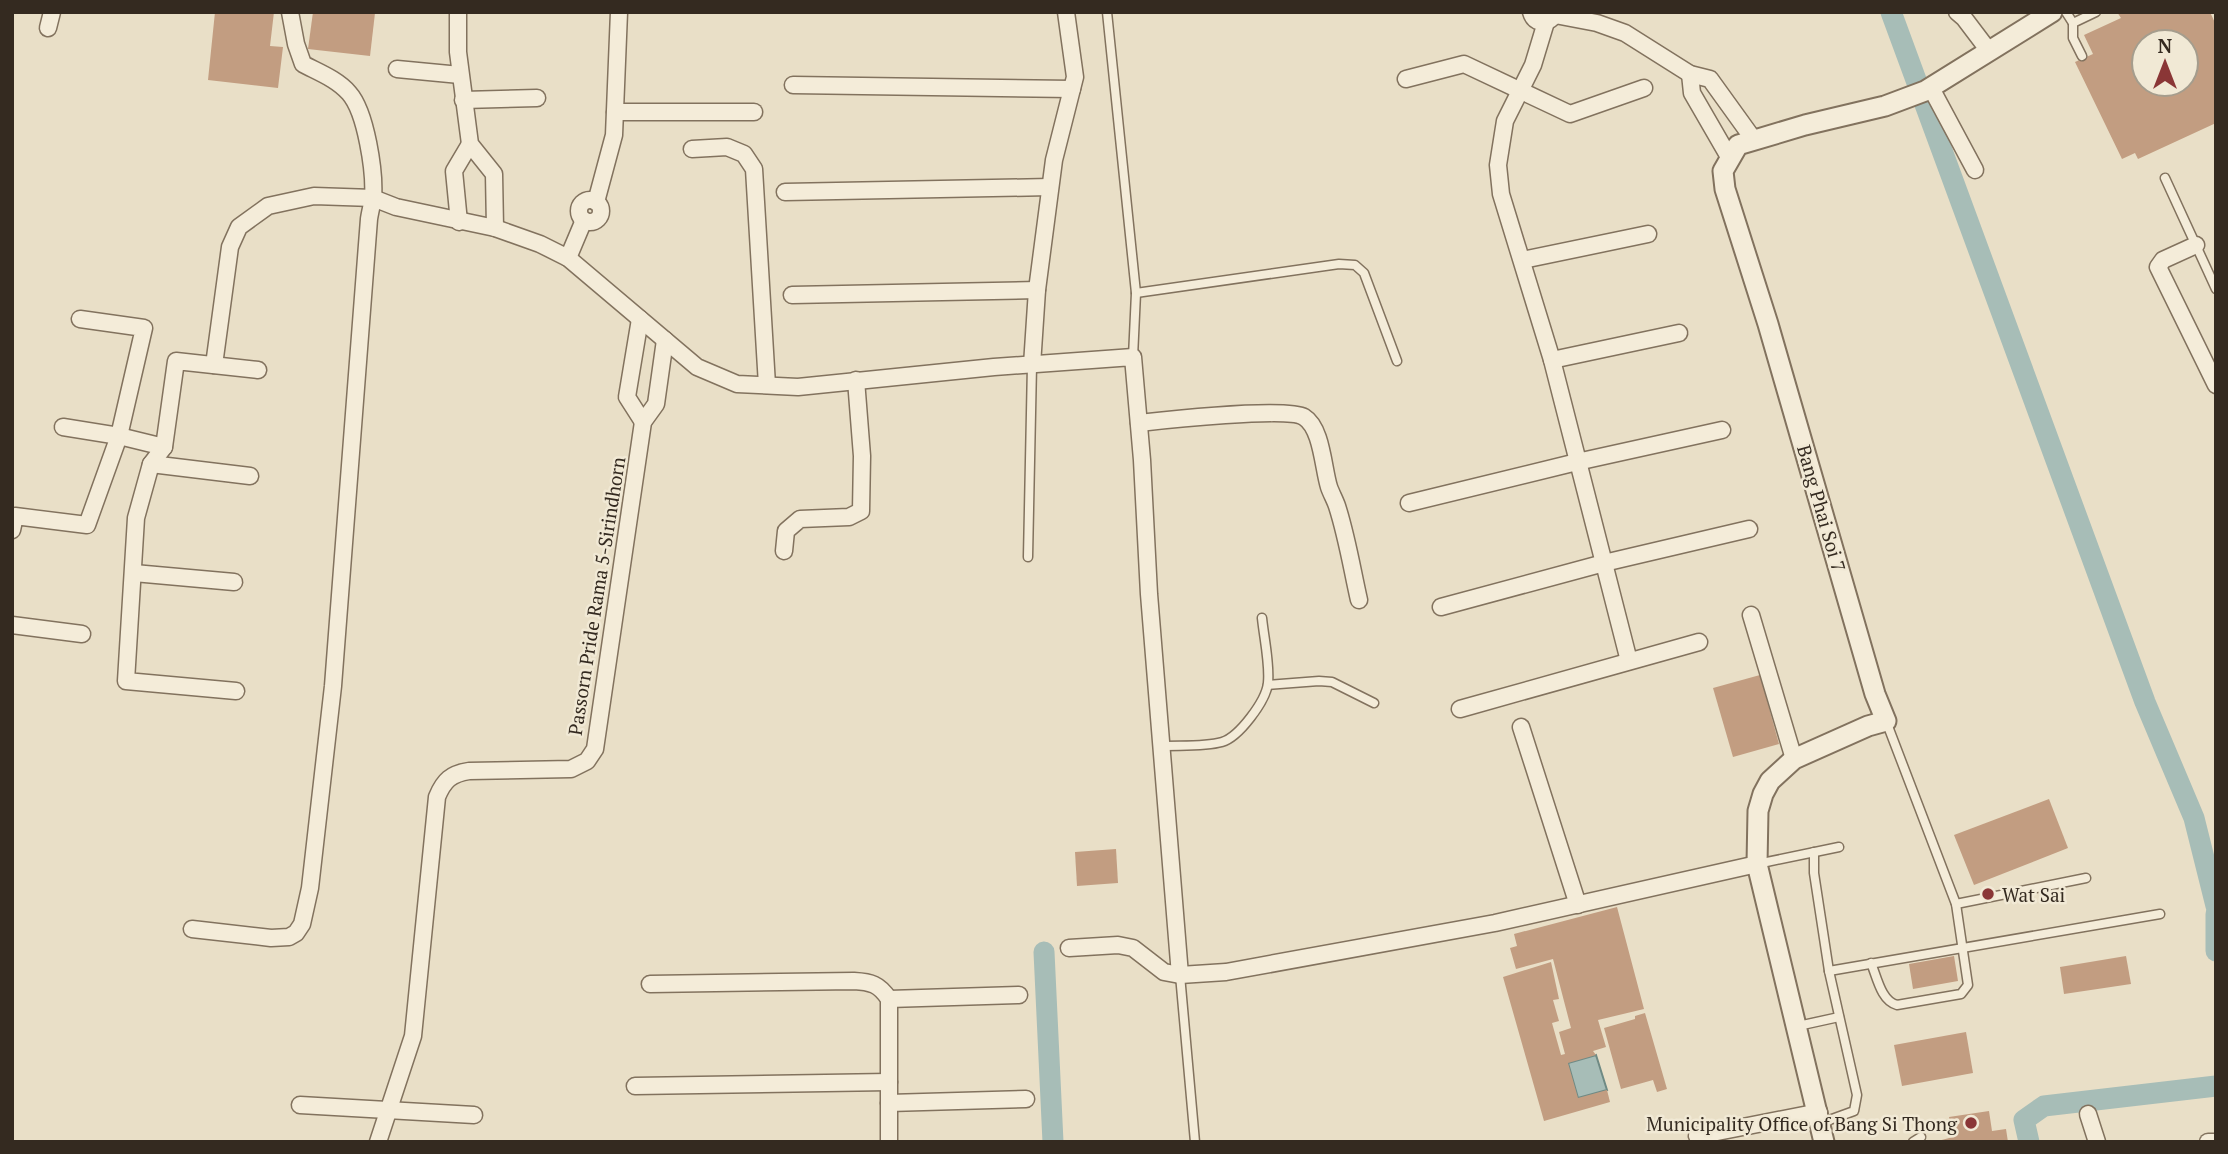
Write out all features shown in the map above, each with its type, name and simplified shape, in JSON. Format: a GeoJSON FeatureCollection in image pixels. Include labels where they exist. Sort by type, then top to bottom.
{"type":"FeatureCollection","features":[{"type":"Feature","properties":{"kind":"street"},"geometry":{"type":"LineString","coordinates":[[192,929],[271,938],[289,937],[296,933],[302,924],[310,888],[333,686],[373,176],[362,114],[349,93],[331,78],[303,64],[290,12]]}},
{"type":"Feature","properties":{"kind":"street"},"geometry":{"type":"LineString","coordinates":[[458,12],[460,75],[470,144],[494,174],[495,229]]}},
{"type":"Feature","properties":{"kind":"street"},"geometry":{"type":"LineString","coordinates":[[568,258],[584,220],[595,221],[599,218],[600,207],[596,202],[614,135],[619,12]]}},
{"type":"Feature","properties":{"kind":"street"},"geometry":{"type":"LineString","coordinates":[[1032,365],[1037,290],[1054,160],[1075,77],[1066,12]]}},
{"type":"Feature","properties":{"kind":"street"},"geometry":{"type":"LineString","coordinates":[[1531,12],[1535,20],[1552,17],[1597,23],[1625,33],[1690,74],[1710,79],[1754,140]]}},
{"type":"Feature","properties":{"kind":"street"},"geometry":{"type":"LineString","coordinates":[[1957,12],[1989,51]]}},
{"type":"Feature","properties":{"kind":"street"},"geometry":{"type":"LineString","coordinates":[[1690,74],[1692,93],[1730,157],[1738,145],[1805,125],[1885,106],[1922,92],[2052,12]]}},
{"type":"Feature","properties":{"kind":"street"},"geometry":{"type":"LineString","coordinates":[[1552,17],[1533,65],[1505,121],[1498,165],[1502,194],[1552,360],[1629,661]]}},
{"type":"Feature","properties":{"kind":"street"},"geometry":{"type":"LineString","coordinates":[[1406,79],[1464,64],[1570,114],[1644,88]]}},
{"type":"Feature","properties":{"kind":"street"},"geometry":{"type":"LineString","coordinates":[[397,69],[460,75]]}},
{"type":"Feature","properties":{"kind":"street"},"geometry":{"type":"LineString","coordinates":[[793,85],[1072,89]]}},
{"type":"Feature","properties":{"kind":"street"},"geometry":{"type":"LineString","coordinates":[[1922,92],[1975,170]]}},
{"type":"Feature","properties":{"kind":"street"},"geometry":{"type":"LineString","coordinates":[[463,100],[537,98]]}},
{"type":"Feature","properties":{"kind":"street"},"geometry":{"type":"LineString","coordinates":[[615,112],[754,112]]}},
{"type":"Feature","properties":{"kind":"street"},"geometry":{"type":"LineString","coordinates":[[459,222],[454,171],[470,144]]}},
{"type":"Feature","properties":{"kind":"street"},"geometry":{"type":"LineString","coordinates":[[692,149],[727,147],[744,154],[754,169],[767,385]]}},
{"type":"Feature","properties":{"kind":"street","name":"Bang Phai Soi 7"},"geometry":{"type":"LineString","coordinates":[[1730,157],[1723,171],[1725,189],[1772,337],[1875,694],[1886,721]]}},
{"type":"Feature","properties":{"kind":"street"},"geometry":{"type":"LineString","coordinates":[[785,192],[1050,187]]}},
{"type":"Feature","properties":{"kind":"street"},"geometry":{"type":"LineString","coordinates":[[214,365],[230,247],[239,227],[268,206],[314,196],[373,198],[396,207],[495,229],[540,244],[568,258],[697,367],[737,384],[798,387],[1133,356],[1180,975]]}},
{"type":"Feature","properties":{"kind":"street"},"geometry":{"type":"LineString","coordinates":[[1523,260],[1648,234]]}},
{"type":"Feature","properties":{"kind":"street"},"geometry":{"type":"LineString","coordinates":[[2196,245],[2163,260],[2158,267],[2216,385]]}},
{"type":"Feature","properties":{"kind":"street"},"geometry":{"type":"LineString","coordinates":[[792,295],[1037,290]]}},
{"type":"Feature","properties":{"kind":"street"},"geometry":{"type":"LineString","coordinates":[[12,530],[15,516],[88,525],[118,436],[144,328],[80,319]]}},
{"type":"Feature","properties":{"kind":"street"},"geometry":{"type":"LineString","coordinates":[[640,319],[627,397],[643,422],[656,404],[665,340]]}},
{"type":"Feature","properties":{"kind":"street"},"geometry":{"type":"LineString","coordinates":[[1552,360],[1679,333]]}},
{"type":"Feature","properties":{"kind":"street"},"geometry":{"type":"LineString","coordinates":[[236,691],[126,681],[136,518],[150,464],[164,447],[176,361],[258,370]]}},
{"type":"Feature","properties":{"kind":"street"},"geometry":{"type":"LineString","coordinates":[[784,551],[786,531],[800,519],[849,517],[861,511],[862,456],[856,380]]}},
{"type":"Feature","properties":{"kind":"street"},"geometry":{"type":"LineString","coordinates":[[1139,423],[1223,415],[1287,413],[1303,416],[1311,423],[1320,444],[1359,600]]}},
{"type":"Feature","properties":{"kind":"street","name":"Passorn Pride Rama 5-Sirindhorn"},"geometry":{"type":"LineString","coordinates":[[378,1142],[413,1036],[437,797],[444,782],[455,774],[469,771],[571,769],[587,761],[595,749],[643,422]]}},
{"type":"Feature","properties":{"kind":"street"},"geometry":{"type":"LineString","coordinates":[[63,427],[164,447]]}},
{"type":"Feature","properties":{"kind":"street"},"geometry":{"type":"LineString","coordinates":[[1409,503],[1722,430]]}},
{"type":"Feature","properties":{"kind":"street"},"geometry":{"type":"LineString","coordinates":[[150,464],[250,476]]}},
{"type":"Feature","properties":{"kind":"street"},"geometry":{"type":"LineString","coordinates":[[1441,607],[1604,563],[1749,528]]}},
{"type":"Feature","properties":{"kind":"street"},"geometry":{"type":"LineString","coordinates":[[134,573],[234,582]]}},
{"type":"Feature","properties":{"kind":"street"},"geometry":{"type":"LineString","coordinates":[[1751,615],[1794,759]]}},
{"type":"Feature","properties":{"kind":"street"},"geometry":{"type":"LineString","coordinates":[[12,625],[82,634]]}},
{"type":"Feature","properties":{"kind":"street"},"geometry":{"type":"LineString","coordinates":[[1460,709],[1699,642]]}},
{"type":"Feature","properties":{"kind":"street"},"geometry":{"type":"LineString","coordinates":[[1697,1136],[1821,1125],[1757,864],[1758,811],[1763,794],[1779,771],[1794,759],[1868,726],[1886,721]]}},
{"type":"Feature","properties":{"kind":"street"},"geometry":{"type":"LineString","coordinates":[[1521,727],[1578,905]]}},
{"type":"Feature","properties":{"kind":"street"},"geometry":{"type":"LineString","coordinates":[[1069,948],[1118,945],[1133,948],[1155,968],[1164,972],[1180,975],[1226,972],[1578,905],[1757,864]]}},
{"type":"Feature","properties":{"kind":"street"},"geometry":{"type":"LineString","coordinates":[[650,984],[869,982],[881,986],[889,999],[889,1142]]}},
{"type":"Feature","properties":{"kind":"street"},"geometry":{"type":"LineString","coordinates":[[889,999],[1018,995]]}},
{"type":"Feature","properties":{"kind":"street"},"geometry":{"type":"LineString","coordinates":[[635,1086],[889,1082]]}},
{"type":"Feature","properties":{"kind":"street"},"geometry":{"type":"LineString","coordinates":[[889,1103],[1026,1099]]}},
{"type":"Feature","properties":{"kind":"street"},"geometry":{"type":"LineString","coordinates":[[300,1105],[474,1115]]}},
{"type":"Feature","properties":{"kind":"street"},"geometry":{"type":"LineString","coordinates":[[2088,1114],[2097,1142]]}},
{"type":"Feature","properties":{"kind":"street"},"geometry":{"type":"LineString","coordinates":[[2208,1142],[2216,1142]]}},
{"type":"Feature","properties":{"kind":"lane"},"geometry":{"type":"LineString","coordinates":[[1107,12],[1136,293],[1133,356]]}},
{"type":"Feature","properties":{"kind":"lane"},"geometry":{"type":"LineString","coordinates":[[2066,12],[2073,23],[2073,38],[2082,56]]}},
{"type":"Feature","properties":{"kind":"lane"},"geometry":{"type":"LineString","coordinates":[[2073,23],[2096,12]]}},
{"type":"Feature","properties":{"kind":"lane"},"geometry":{"type":"LineString","coordinates":[[2165,178],[2216,289]]}},
{"type":"Feature","properties":{"kind":"lane"},"geometry":{"type":"LineString","coordinates":[[1136,293],[1339,264],[1355,265],[1368,283],[1397,361]]}},
{"type":"Feature","properties":{"kind":"lane"},"geometry":{"type":"LineString","coordinates":[[1028,557],[1032,365]]}},
{"type":"Feature","properties":{"kind":"lane"},"geometry":{"type":"LineString","coordinates":[[1163,746],[1220,742],[1241,730],[1268,685],[1262,618]]}},
{"type":"Feature","properties":{"kind":"lane"},"geometry":{"type":"LineString","coordinates":[[1268,685],[1332,682],[1374,703]]}},
{"type":"Feature","properties":{"kind":"lane"},"geometry":{"type":"LineString","coordinates":[[1871,963],[1885,997],[1890,1003],[1897,1005],[1961,993],[1968,985],[1956,904],[1886,721]]}},
{"type":"Feature","properties":{"kind":"lane"},"geometry":{"type":"LineString","coordinates":[[1757,864],[1839,847]]}},
{"type":"Feature","properties":{"kind":"lane"},"geometry":{"type":"LineString","coordinates":[[1814,852],[1814,873],[1829,971],[1857,1104],[1854,1111],[1821,1125]]}},
{"type":"Feature","properties":{"kind":"lane"},"geometry":{"type":"LineString","coordinates":[[1956,904],[2086,878]]}},
{"type":"Feature","properties":{"kind":"lane"},"geometry":{"type":"LineString","coordinates":[[1829,971],[2160,914]]}},
{"type":"Feature","properties":{"kind":"lane"},"geometry":{"type":"LineString","coordinates":[[1180,975],[1195,1142]]}},
{"type":"Feature","properties":{"kind":"lane"},"geometry":{"type":"LineString","coordinates":[[1798,1026],[1839,1017]]}},
{"type":"Feature","properties":{"kind":"water"},"geometry":{"type":"Polygon","coordinates":[[[1596,1055],[1607,1090],[1578,1098],[1568,1063],[1596,1055]]]}},
{"type":"Feature","properties":{"kind":"building"},"geometry":{"type":"Polygon","coordinates":[[[215,12],[274,12],[270,46],[283,47],[278,88],[208,80],[215,12]]]}},
{"type":"Feature","properties":{"kind":"building"},"geometry":{"type":"Polygon","coordinates":[[[313,12],[375,13],[370,56],[308,49],[313,12]]]}},
{"type":"Feature","properties":{"kind":"building"},"geometry":{"type":"Polygon","coordinates":[[[2117,12],[2210,12],[2216,25],[2216,123],[2138,159],[2135,153],[2122,159],[2075,62],[2093,54],[2084,35],[2121,18],[2117,12]]]}},
{"type":"Feature","properties":{"kind":"building"},"geometry":{"type":"Polygon","coordinates":[[[1760,675],[1779,744],[1733,757],[1713,688],[1760,675]]]}},
{"type":"Feature","properties":{"kind":"building"},"geometry":{"type":"Polygon","coordinates":[[[2049,799],[2068,848],[1974,885],[1954,835],[2049,799]]]}},
{"type":"Feature","properties":{"kind":"building"},"geometry":{"type":"Polygon","coordinates":[[[1116,849],[1118,883],[1077,886],[1075,852],[1116,849]]]}},
{"type":"Feature","properties":{"kind":"building"},"geometry":{"type":"Polygon","coordinates":[[[1617,907],[1644,1009],[1598,1020],[1606,1047],[1593,1051],[1596,1055],[1568,1063],[1578,1098],[1607,1090],[1610,1102],[1544,1121],[1503,977],[1551,962],[1559,999],[1553,1000],[1559,1021],[1552,1023],[1561,1055],[1565,1054],[1559,1032],[1571,1028],[1553,959],[1516,969],[1510,948],[1517,946],[1514,934],[1617,907]]]}},
{"type":"Feature","properties":{"kind":"building"},"geometry":{"type":"Polygon","coordinates":[[[1954,956],[1958,981],[1913,989],[1909,964],[1954,956]]]}},
{"type":"Feature","properties":{"kind":"building"},"geometry":{"type":"Polygon","coordinates":[[[2126,956],[2131,984],[2064,994],[2060,967],[2126,956]]]}},
{"type":"Feature","properties":{"kind":"building"},"geometry":{"type":"Polygon","coordinates":[[[1645,1013],[1667,1089],[1657,1092],[1653,1080],[1621,1089],[1604,1028],[1635,1019],[1635,1016],[1645,1013]]]}},
{"type":"Feature","properties":{"kind":"building"},"geometry":{"type":"Polygon","coordinates":[[[1966,1032],[1973,1073],[1902,1086],[1894,1045],[1966,1032]]]}},
{"type":"Feature","properties":{"kind":"building","name":"Municipality Office of Bang Si Thong"},"geometry":{"type":"Polygon","coordinates":[[[1989,1111],[1992,1131],[2006,1129],[2008,1142],[1934,1142],[1953,1137],[1949,1117],[1989,1111]]]}},
{"type":"Feature","properties":{"kind":"waterway"},"geometry":{"type":"LineString","coordinates":[[1891,12],[2145,702],[2194,818],[2216,906]]}},
{"type":"Feature","properties":{"kind":"waterway"},"geometry":{"type":"LineString","coordinates":[[2216,914],[2216,951]]}},
{"type":"Feature","properties":{"kind":"waterway"},"geometry":{"type":"LineString","coordinates":[[1044,952],[1053,1142]]}},
{"type":"Feature","properties":{"kind":"waterway"},"geometry":{"type":"LineString","coordinates":[[2029,1142],[2024,1120],[2044,1106],[2216,1086]]}},
{"type":"Feature","properties":{"kind":"place","name":"Wat Sai"},"geometry":{"type":"Point","coordinates":[1988,894]}},
{"type":"Feature","properties":{"kind":"place","name":"Municipality Office of Bang Si Thong"},"geometry":{"type":"Point","coordinates":[1971,1123]}}]}
